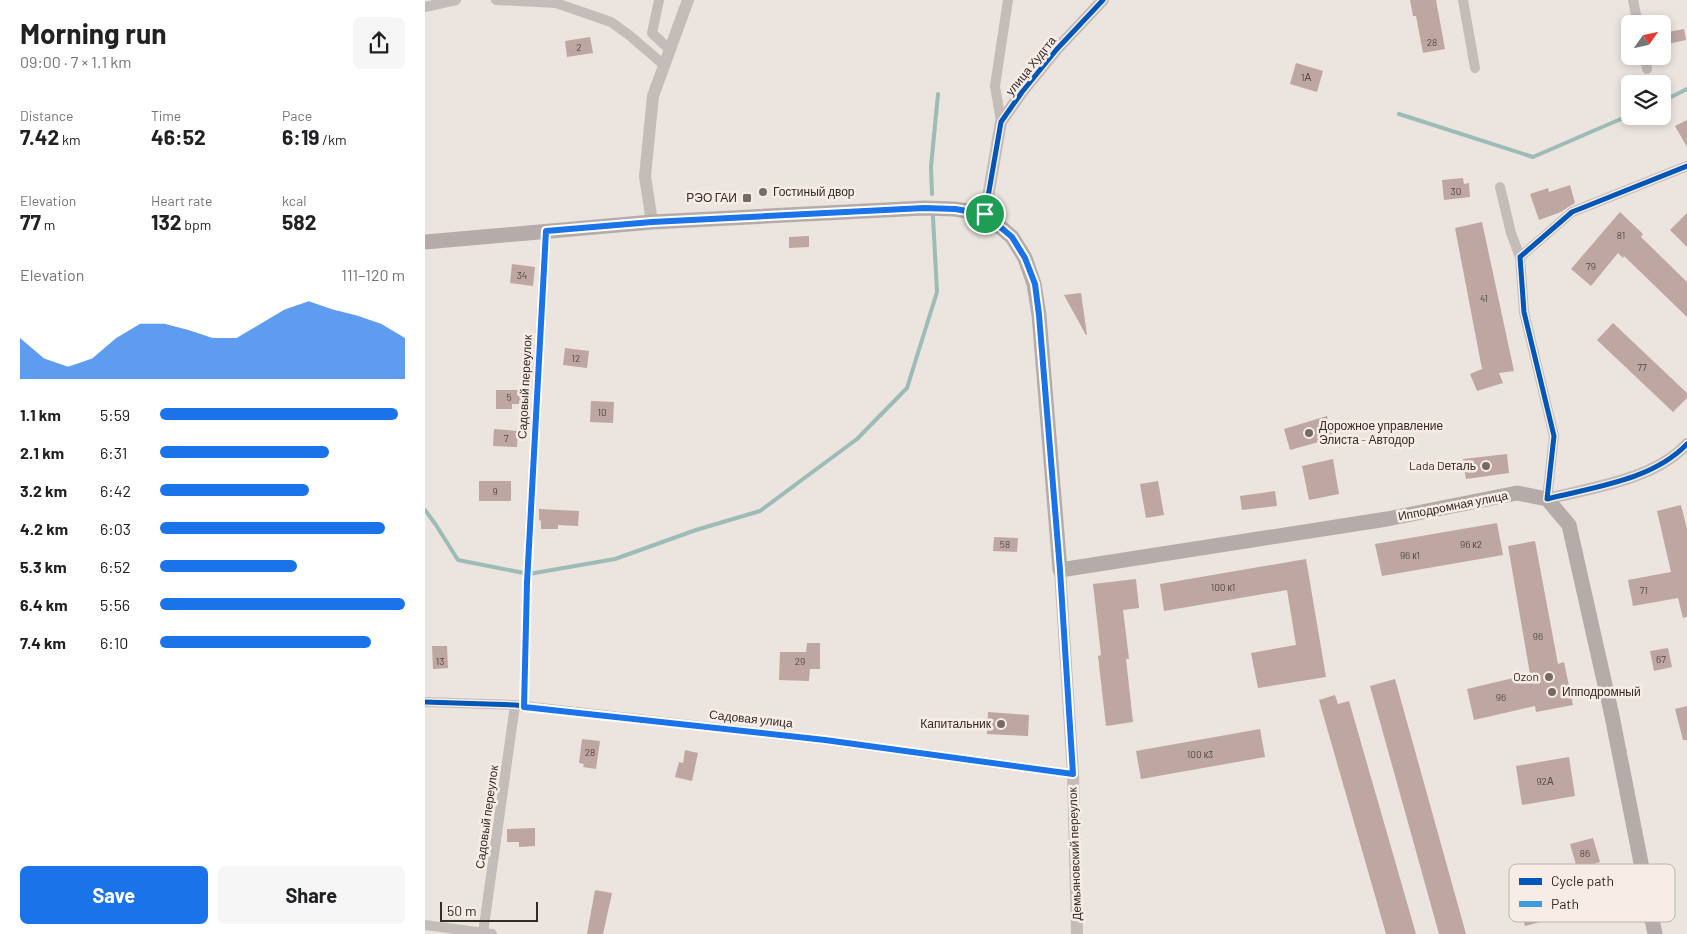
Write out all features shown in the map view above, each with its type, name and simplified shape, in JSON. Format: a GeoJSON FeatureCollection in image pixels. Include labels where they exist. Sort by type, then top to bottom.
{"type":"FeatureCollection","features":[{"type":"Feature","properties":{"kind":"main road"},"geometry":{"type":"LineString","coordinates":[[425,242],[652,222],[924,208],[955,209],[985,214]]}},
{"type":"Feature","properties":{"kind":"main road","name":"Демьяновский переулок"},"geometry":{"type":"LineString","coordinates":[[985,214],[1012,237],[1025,258],[1035,284],[1060,570]]}},
{"type":"Feature","properties":{"kind":"main road","name":"Ипподромная улица"},"geometry":{"type":"LineString","coordinates":[[1060,570],[1387,519],[1517,493],[1547,499]]}},
{"type":"Feature","properties":{"kind":"main road"},"geometry":{"type":"LineString","coordinates":[[1547,499],[1569,525],[1612,716],[1641,864]]}},
{"type":"Feature","properties":{"kind":"street"},"geometry":{"type":"LineString","coordinates":[[425,7],[456,0]]}},
{"type":"Feature","properties":{"kind":"street"},"geometry":{"type":"LineString","coordinates":[[496,0],[557,3],[611,22],[664,65]]}},
{"type":"Feature","properties":{"kind":"street"},"geometry":{"type":"LineString","coordinates":[[659,0],[652,33],[670,50]]}},
{"type":"Feature","properties":{"kind":"street"},"geometry":{"type":"LineString","coordinates":[[652,222],[645,176],[653,96],[688,0]]}},
{"type":"Feature","properties":{"kind":"street"},"geometry":{"type":"LineString","coordinates":[[1001,122],[995,86],[1008,0]]}},
{"type":"Feature","properties":{"kind":"street","name":"улица Худгта"},"geometry":{"type":"LineString","coordinates":[[985,214],[1001,122],[1022,92],[1057,49],[1103,0]]}},
{"type":"Feature","properties":{"kind":"street"},"geometry":{"type":"LineString","coordinates":[[1463,0],[1475,68]]}},
{"type":"Feature","properties":{"kind":"street"},"geometry":{"type":"LineString","coordinates":[[1633,0],[1636,15]]}},
{"type":"Feature","properties":{"kind":"street"},"geometry":{"type":"LineString","coordinates":[[1646,65],[1647,69]]}},
{"type":"Feature","properties":{"kind":"street"},"geometry":{"type":"LineString","coordinates":[[1520,257],[1572,212],[1687,166]]}},
{"type":"Feature","properties":{"kind":"street"},"geometry":{"type":"LineString","coordinates":[[1500,187],[1511,233],[1520,257],[1524,312],[1554,436],[1547,499],[1640,475],[1663,462],[1687,444]]}},
{"type":"Feature","properties":{"kind":"street","name":"Садовый переулок"},"geometry":{"type":"LineString","coordinates":[[488,933],[519,706],[546,231]]}},
{"type":"Feature","properties":{"kind":"street","name":"Демьяновский переулок"},"geometry":{"type":"LineString","coordinates":[[1060,570],[1073,774],[1077,934]]}},
{"type":"Feature","properties":{"kind":"street","name":"Садовая улица"},"geometry":{"type":"LineString","coordinates":[[425,702],[519,706],[825,740],[1073,774]]}},
{"type":"Feature","properties":{"kind":"street"},"geometry":{"type":"LineString","coordinates":[[425,926],[488,933]]}},
{"type":"Feature","properties":{"kind":"building"},"geometry":{"type":"Polygon","coordinates":[[[1410,0],[1436,0],[1445,49],[1423,53],[1416,16],[1413,16],[1410,0]]]}},
{"type":"Feature","properties":{"kind":"building"},"geometry":{"type":"Polygon","coordinates":[[[1684,29],[1686,40],[1671,43],[1671,31],[1684,29]]]}},
{"type":"Feature","properties":{"kind":"building"},"geometry":{"type":"Polygon","coordinates":[[[590,37],[593,53],[567,57],[565,41],[590,37]]]}},
{"type":"Feature","properties":{"kind":"building"},"geometry":{"type":"Polygon","coordinates":[[[1296,63],[1323,71],[1317,92],[1290,84],[1296,63]]]}},
{"type":"Feature","properties":{"kind":"building"},"geometry":{"type":"Polygon","coordinates":[[[1687,120],[1687,147],[1675,126],[1687,120]]]}},
{"type":"Feature","properties":{"kind":"building"},"geometry":{"type":"Polygon","coordinates":[[[1463,178],[1464,184],[1469,183],[1470,197],[1444,200],[1442,180],[1463,178]]]}},
{"type":"Feature","properties":{"kind":"building"},"geometry":{"type":"Polygon","coordinates":[[[1570,185],[1575,203],[1561,212],[1539,220],[1530,194],[1548,188],[1549,192],[1570,185]]]}},
{"type":"Feature","properties":{"kind":"building"},"geometry":{"type":"Polygon","coordinates":[[[1620,212],[1643,234],[1641,237],[1687,282],[1687,317],[1624,256],[1623,258],[1618,253],[1591,286],[1571,269],[1620,212]]]}},
{"type":"Feature","properties":{"kind":"building"},"geometry":{"type":"Polygon","coordinates":[[[1687,213],[1687,247],[1670,230],[1687,213]]]}},
{"type":"Feature","properties":{"kind":"building"},"geometry":{"type":"Polygon","coordinates":[[[1482,222],[1514,371],[1499,373],[1503,383],[1477,391],[1470,374],[1482,369],[1455,228],[1482,222]]]}},
{"type":"Feature","properties":{"kind":"building"},"geometry":{"type":"Polygon","coordinates":[[[809,236],[809,247],[789,248],[789,237],[809,236]]]}},
{"type":"Feature","properties":{"kind":"building"},"geometry":{"type":"Polygon","coordinates":[[[512,264],[535,267],[533,286],[510,283],[512,264]]]}},
{"type":"Feature","properties":{"kind":"building"},"geometry":{"type":"Polygon","coordinates":[[[1081,293],[1087,335],[1064,295],[1081,293]]]}},
{"type":"Feature","properties":{"kind":"building"},"geometry":{"type":"Polygon","coordinates":[[[1613,323],[1687,393],[1687,398],[1673,412],[1597,340],[1613,323]]]}},
{"type":"Feature","properties":{"kind":"building"},"geometry":{"type":"Polygon","coordinates":[[[565,348],[589,351],[587,368],[563,365],[565,348]]]}},
{"type":"Feature","properties":{"kind":"building"},"geometry":{"type":"Polygon","coordinates":[[[496,390],[522,390],[522,404],[512,404],[512,409],[496,409],[496,390]]]}},
{"type":"Feature","properties":{"kind":"building"},"geometry":{"type":"Polygon","coordinates":[[[591,401],[614,402],[613,423],[590,422],[591,401]]]}},
{"type":"Feature","properties":{"kind":"building","name":"Дорожное управление Элиста - Автодор"},"geometry":{"type":"Polygon","coordinates":[[[1327,416],[1333,438],[1290,450],[1284,429],[1327,416]]]}},
{"type":"Feature","properties":{"kind":"building"},"geometry":{"type":"Polygon","coordinates":[[[494,429],[518,431],[517,447],[493,446],[494,429]]]}},
{"type":"Feature","properties":{"kind":"building","name":"Lada Dеталь"},"geometry":{"type":"Polygon","coordinates":[[[1507,454],[1509,473],[1466,479],[1463,459],[1507,454]]]}},
{"type":"Feature","properties":{"kind":"building"},"geometry":{"type":"Polygon","coordinates":[[[1333,459],[1339,494],[1309,500],[1302,466],[1333,459]]]}},
{"type":"Feature","properties":{"kind":"building"},"geometry":{"type":"Polygon","coordinates":[[[479,481],[511,481],[511,501],[479,501],[479,481]]]}},
{"type":"Feature","properties":{"kind":"building"},"geometry":{"type":"Polygon","coordinates":[[[1158,481],[1164,515],[1146,518],[1140,484],[1158,481]]]}},
{"type":"Feature","properties":{"kind":"building"},"geometry":{"type":"Polygon","coordinates":[[[1275,491],[1277,506],[1242,510],[1240,496],[1275,491]]]}},
{"type":"Feature","properties":{"kind":"building"},"geometry":{"type":"Polygon","coordinates":[[[1681,505],[1687,529],[1687,617],[1683,618],[1678,598],[1633,606],[1628,580],[1671,572],[1657,511],[1681,505]]]}},
{"type":"Feature","properties":{"kind":"building"},"geometry":{"type":"Polygon","coordinates":[[[539,509],[579,511],[578,526],[558,525],[558,529],[541,529],[539,509]]]}},
{"type":"Feature","properties":{"kind":"building"},"geometry":{"type":"Polygon","coordinates":[[[1497,523],[1503,555],[1382,576],[1375,544],[1497,523]]]}},
{"type":"Feature","properties":{"kind":"building"},"geometry":{"type":"Polygon","coordinates":[[[994,537],[1018,538],[1017,552],[993,551],[994,537]]]}},
{"type":"Feature","properties":{"kind":"building"},"geometry":{"type":"Polygon","coordinates":[[[1535,541],[1558,664],[1564,662],[1573,705],[1536,712],[1535,706],[1474,720],[1467,689],[1530,674],[1508,546],[1535,541]]]}},
{"type":"Feature","properties":{"kind":"building"},"geometry":{"type":"Polygon","coordinates":[[[1306,559],[1326,677],[1258,688],[1251,653],[1296,645],[1287,590],[1164,611],[1160,584],[1306,559]]]}},
{"type":"Feature","properties":{"kind":"building"},"geometry":{"type":"Polygon","coordinates":[[[1136,579],[1139,608],[1123,610],[1129,659],[1126,659],[1133,722],[1106,726],[1098,656],[1101,655],[1093,584],[1136,579]]]}},
{"type":"Feature","properties":{"kind":"building"},"geometry":{"type":"Polygon","coordinates":[[[807,643],[820,643],[820,669],[810,669],[809,681],[779,680],[780,652],[806,652],[807,643]]]}},
{"type":"Feature","properties":{"kind":"building"},"geometry":{"type":"Polygon","coordinates":[[[432,646],[447,646],[448,668],[433,669],[432,646]]]}},
{"type":"Feature","properties":{"kind":"building"},"geometry":{"type":"Polygon","coordinates":[[[1668,648],[1672,667],[1654,671],[1650,651],[1668,648]]]}},
{"type":"Feature","properties":{"kind":"building"},"geometry":{"type":"Polygon","coordinates":[[[1395,679],[1466,934],[1439,934],[1370,686],[1395,679]]]}},
{"type":"Feature","properties":{"kind":"building"},"geometry":{"type":"Polygon","coordinates":[[[1335,695],[1338,704],[1349,701],[1416,934],[1386,934],[1319,700],[1335,695]]]}},
{"type":"Feature","properties":{"kind":"building"},"geometry":{"type":"Polygon","coordinates":[[[1687,706],[1687,740],[1683,740],[1675,709],[1687,706]]]}},
{"type":"Feature","properties":{"kind":"building"},"geometry":{"type":"Polygon","coordinates":[[[988,712],[1029,715],[1028,736],[987,734],[988,712]]]}},
{"type":"Feature","properties":{"kind":"building"},"geometry":{"type":"Polygon","coordinates":[[[1260,729],[1265,757],[1141,779],[1136,751],[1260,729]]]}},
{"type":"Feature","properties":{"kind":"building"},"geometry":{"type":"Polygon","coordinates":[[[582,739],[600,741],[596,769],[583,767],[584,764],[579,763],[582,739]]]}},
{"type":"Feature","properties":{"kind":"building"},"geometry":{"type":"Polygon","coordinates":[[[685,750],[698,753],[692,781],[675,777],[679,762],[683,763],[685,750]]]}},
{"type":"Feature","properties":{"kind":"building"},"geometry":{"type":"Polygon","coordinates":[[[1569,757],[1575,796],[1522,805],[1516,766],[1569,757]]]}},
{"type":"Feature","properties":{"kind":"building"},"geometry":{"type":"Polygon","coordinates":[[[535,828],[535,846],[519,847],[519,842],[507,842],[507,829],[535,828]]]}},
{"type":"Feature","properties":{"kind":"building"},"geometry":{"type":"Polygon","coordinates":[[[1593,838],[1600,862],[1576,864],[1570,844],[1593,838]]]}},
{"type":"Feature","properties":{"kind":"building"},"geometry":{"type":"Polygon","coordinates":[[[595,890],[612,893],[603,934],[587,934],[595,890]]]}},
{"type":"Feature","properties":{"kind":"building"},"geometry":{"type":"Polygon","coordinates":[[[1524,922],[1540,922],[1525,926],[1524,922]]]}},
{"type":"Feature","properties":{"kind":"waterway"},"geometry":{"type":"LineString","coordinates":[[1671,97],[1687,89]]}},
{"type":"Feature","properties":{"kind":"waterway"},"geometry":{"type":"LineString","coordinates":[[932,194],[931,167],[938,94]]}},
{"type":"Feature","properties":{"kind":"waterway"},"geometry":{"type":"LineString","coordinates":[[1399,114],[1533,157],[1621,119]]}},
{"type":"Feature","properties":{"kind":"waterway"},"geometry":{"type":"LineString","coordinates":[[425,510],[458,560],[529,574],[615,559],[696,530],[760,511],[857,439],[907,388],[937,292],[933,217]]}},
{"type":"Feature","properties":{"kind":"marked path"},"geometry":{"type":"LineString","coordinates":[[524,707],[529,544]]}},
{"type":"Feature","properties":{"kind":"cycle path"},"geometry":{"type":"LineString","coordinates":[[985,214],[1001,122],[1022,92],[1057,49],[1103,0]]}},
{"type":"Feature","properties":{"kind":"cycle path"},"geometry":{"type":"LineString","coordinates":[[1687,166],[1572,212],[1520,257],[1524,312],[1554,436],[1547,499],[1603,486],[1640,474],[1673,456],[1687,444]]}},
{"type":"Feature","properties":{"kind":"cycle path"},"geometry":{"type":"LineString","coordinates":[[529,544],[546,231]]}},
{"type":"Feature","properties":{"kind":"cycle path"},"geometry":{"type":"LineString","coordinates":[[425,702],[515,705],[824,740],[1073,774]]}},
{"type":"Feature","properties":{"kind":"place","name":"Гостиный двор"},"geometry":{"type":"Point","coordinates":[763,192]}},
{"type":"Feature","properties":{"kind":"place","name":"РЭО ГАИ"},"geometry":{"type":"Point","coordinates":[747,198]}},
{"type":"Feature","properties":{"kind":"place","name":"Дорожное управление Элиста - Автодор"},"geometry":{"type":"Point","coordinates":[1309,433]}},
{"type":"Feature","properties":{"kind":"place","name":"Lada Dеталь"},"geometry":{"type":"Point","coordinates":[1486,466]}},
{"type":"Feature","properties":{"kind":"place","name":"Ozon"},"geometry":{"type":"Point","coordinates":[1549,677]}},
{"type":"Feature","properties":{"kind":"place","name":"Ипподромный"},"geometry":{"type":"Point","coordinates":[1552,692]}},
{"type":"Feature","properties":{"kind":"place","name":"Капитальник"},"geometry":{"type":"Point","coordinates":[1001,724]}},
{"type":"Feature","properties":{"kind":"route"},"geometry":{"type":"LineString","coordinates":[[924,208],[955,209],[985,214],[1012,237],[1025,258],[1035,284],[1060,570],[1073,774],[825,740],[524,707],[527,583],[546,231],[652,222],[924,208]]}}]}
